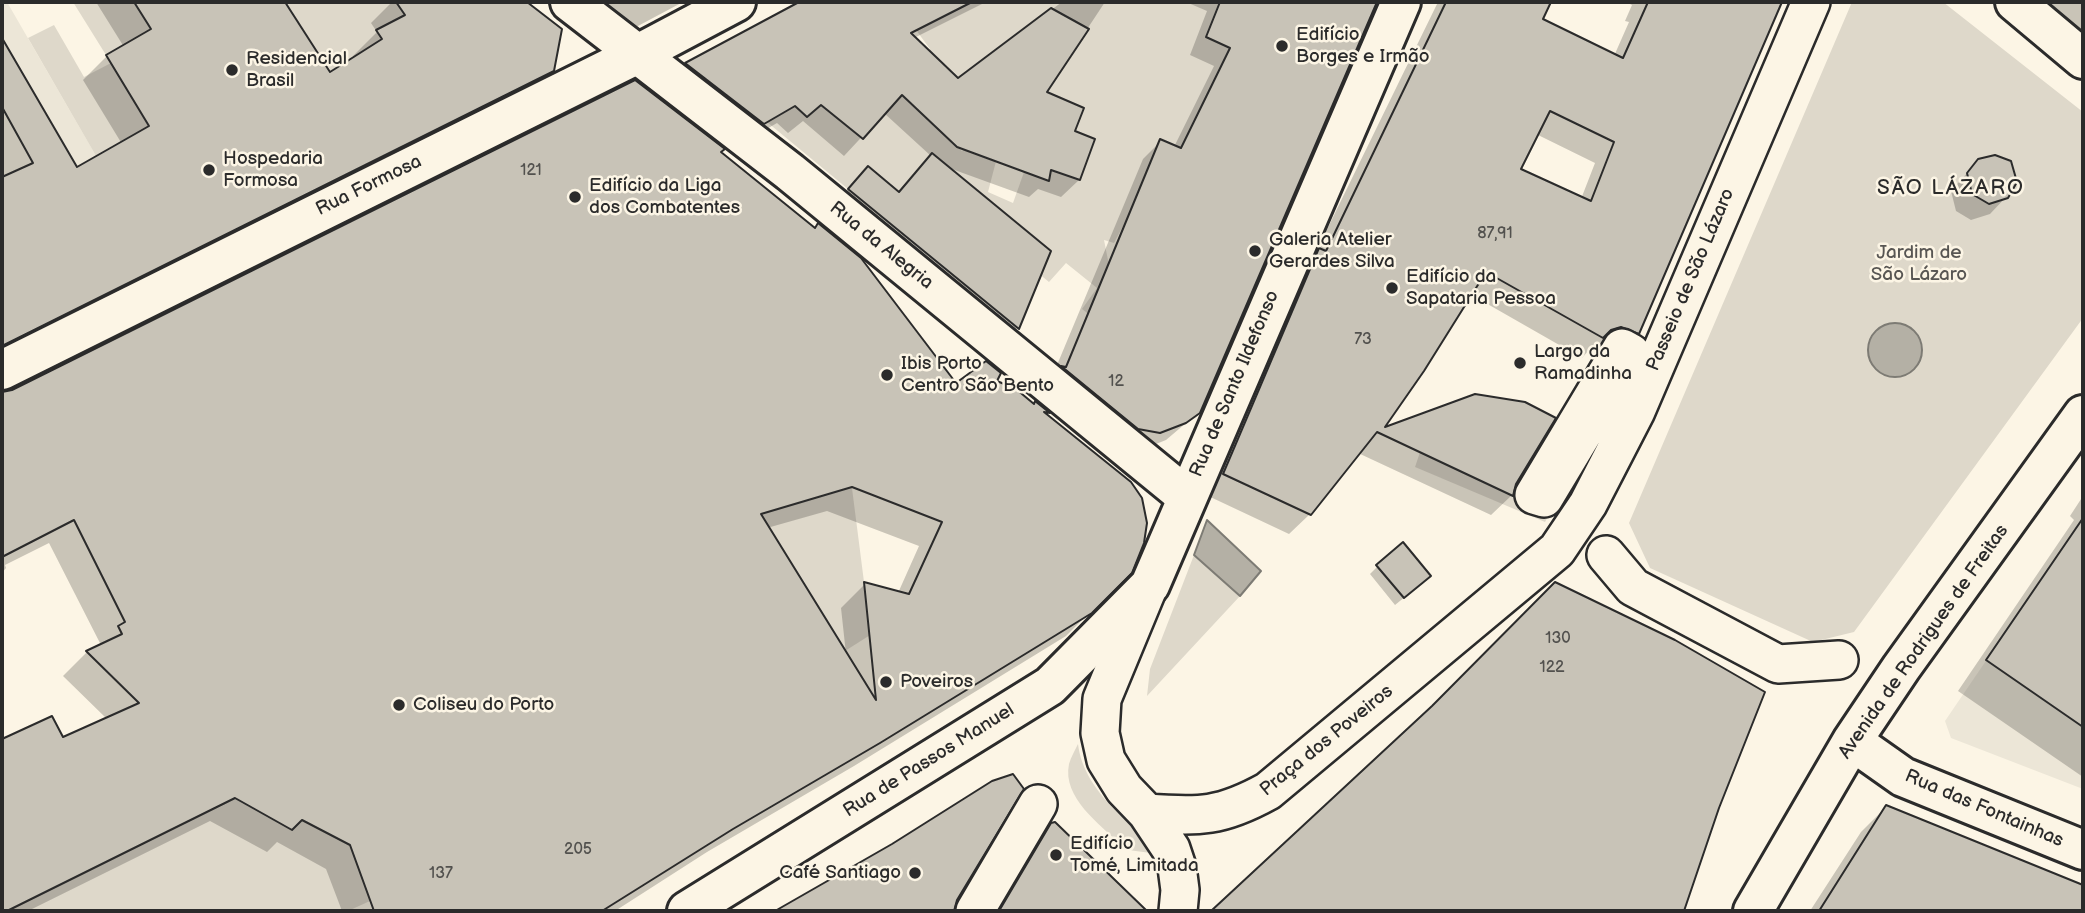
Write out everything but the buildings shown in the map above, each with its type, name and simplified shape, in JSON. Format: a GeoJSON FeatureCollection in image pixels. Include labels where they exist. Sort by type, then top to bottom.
{"type":"FeatureCollection","features":[{"type":"Feature","properties":{"kind":"street","name":"Rua da Alegria"},"geometry":{"type":"LineString","coordinates":[[570,2],[800,181],[1187,496]]}},
{"type":"Feature","properties":{"kind":"street","name":"Rua Formosa"},"geometry":{"type":"LineString","coordinates":[[2,370],[636,55],[736,2]]}},
{"type":"Feature","properties":{"kind":"street","name":"Rua de Santo Ildefonso"},"geometry":{"type":"LineString","coordinates":[[1187,496],[1401,2]]}},
{"type":"Feature","properties":{"kind":"street","name":"Passeio de São Lázaro"},"geometry":{"type":"LineString","coordinates":[[1557,550],[1588,504],[1636,411],[1811,2]]}},
{"type":"Feature","properties":{"kind":"street"},"geometry":{"type":"LineString","coordinates":[[2015,2],[2083,59]]}},
{"type":"Feature","properties":{"kind":"street","name":"Avenida de Rodrigues de Freitas"},"geometry":{"type":"LineString","coordinates":[[1753,911],[1852,741],[1901,668],[2083,415]]}},
{"type":"Feature","properties":{"kind":"street"},"geometry":{"type":"LineString","coordinates":[[1178,911],[1180,890],[1171,849],[1147,813],[1124,789],[1106,760],[1100,733],[1102,699],[1187,496]]}},
{"type":"Feature","properties":{"kind":"street","name":"Praça dos Poveiros"},"geometry":{"type":"LineString","coordinates":[[1147,813],[1203,816],[1226,812],[1268,791],[1317,753],[1557,550]]}},
{"type":"Feature","properties":{"kind":"street"},"geometry":{"type":"LineString","coordinates":[[1606,555],[1633,587],[1778,664],[1839,660]]}},
{"type":"Feature","properties":{"kind":"street","name":"Rua de Passos Manuel"},"geometry":{"type":"LineString","coordinates":[[687,911],[1051,686],[1150,585]]}},
{"type":"Feature","properties":{"kind":"street","name":"Rua das Fontainhas"},"geometry":{"type":"LineString","coordinates":[[1852,741],[1903,777],[2083,850]]}},
{"type":"Feature","properties":{"kind":"street"},"geometry":{"type":"LineString","coordinates":[[975,911],[1038,804]]}},
{"type":"Feature","properties":{"kind":"shaded area"},"geometry":{"type":"Polygon","coordinates":[[[2,2],[7,2],[158,263],[139,274],[2,38],[2,2]]]}},
{"type":"Feature","properties":{"kind":"shaded area"},"geometry":{"type":"Polygon","coordinates":[[[1895,323],[1914,331],[1922,350],[1914,369],[1895,377],[1876,369],[1868,350],[1876,331],[1895,323]]]}},
{"type":"Feature","properties":{"kind":"shaded area"},"geometry":{"type":"Polygon","coordinates":[[[2083,518],[2083,789],[1951,738],[1945,721],[2083,518]]]}},
{"type":"Feature","properties":{"kind":"shaded area"},"geometry":{"type":"Polygon","coordinates":[[[1207,520],[1261,571],[1240,596],[1194,555],[1207,520]]]}},
{"type":"Feature","properties":{"kind":"green space"},"geometry":{"type":"Polygon","coordinates":[[[73,2],[134,2],[151,29],[106,55],[73,2]]]}},
{"type":"Feature","properties":{"kind":"green space"},"geometry":{"type":"Polygon","coordinates":[[[285,2],[396,2],[405,15],[376,30],[382,39],[331,71],[285,2]]]}},
{"type":"Feature","properties":{"kind":"green space"},"geometry":{"type":"Polygon","coordinates":[[[971,2],[1233,2],[1224,21],[1206,37],[1245,55],[1181,148],[1160,139],[1130,213],[1114,243],[1104,240],[1114,290],[1100,323],[1082,309],[1097,288],[1066,263],[1049,282],[1026,263],[1042,243],[1011,217],[899,192],[867,166],[848,189],[767,122],[776,117],[771,87],[788,110],[795,106],[807,117],[821,105],[862,138],[902,95],[920,61],[930,49],[916,30],[971,2]],[[1060,13],[1032,22],[989,54],[1000,146],[988,192],[1013,203],[1024,172],[1049,180],[1051,170],[1080,180],[1095,140],[1075,131],[1047,92],[1089,29],[1060,13]],[[929,120],[962,151],[978,135],[929,120]]]}},
{"type":"Feature","properties":{"kind":"green space","name":"Jardim de São Lázaro"},"geometry":{"type":"Polygon","coordinates":[[[1852,2],[1943,2],[2083,112],[2083,318],[1854,632],[1813,642],[1650,568],[1629,523],[1852,2]]]}},
{"type":"Feature","properties":{"kind":"green space"},"geometry":{"type":"Polygon","coordinates":[[[54,25],[84,77],[111,63],[149,126],[96,156],[28,38],[54,25]]]}},
{"type":"Feature","properties":{"kind":"green space"},"geometry":{"type":"Polygon","coordinates":[[[1420,452],[1529,503],[1554,505],[1545,522],[1415,467],[1420,452]]]}},
{"type":"Feature","properties":{"kind":"green space"},"geometry":{"type":"Polygon","coordinates":[[[902,471],[852,488],[864,582],[875,632],[845,651],[761,515],[792,497],[798,503],[902,471]]]}},
{"type":"Feature","properties":{"kind":"green space"},"geometry":{"type":"Polygon","coordinates":[[[1194,555],[1240,596],[1147,696],[1150,669],[1194,555]]]}},
{"type":"Feature","properties":{"kind":"green space"},"geometry":{"type":"Polygon","coordinates":[[[1078,744],[1086,772],[1096,788],[1142,835],[1151,853],[1128,850],[1121,845],[1093,819],[1077,799],[1068,776],[1069,764],[1078,744]]]}},
{"type":"Feature","properties":{"kind":"green space"},"geometry":{"type":"Polygon","coordinates":[[[241,795],[238,800],[292,829],[302,820],[350,845],[370,901],[348,911],[7,911],[241,795]]]}},
{"type":"Feature","properties":{"kind":"place","name":"Edifício Borges e Irmão"},"geometry":{"type":"Point","coordinates":[1282,46]}},
{"type":"Feature","properties":{"kind":"place","name":"Residencial Brasil"},"geometry":{"type":"Point","coordinates":[232,70]}},
{"type":"Feature","properties":{"kind":"place","name":"Hospedaria Formosa"},"geometry":{"type":"Point","coordinates":[209,170]}},
{"type":"Feature","properties":{"kind":"place","name":"Edifício da Liga dos Combatentes"},"geometry":{"type":"Point","coordinates":[575,197]}},
{"type":"Feature","properties":{"kind":"place","name":"Galeria Atelier Gerardes Silva"},"geometry":{"type":"Point","coordinates":[1255,251]}},
{"type":"Feature","properties":{"kind":"place","name":"Edifício da Sapataria Pessoa"},"geometry":{"type":"Point","coordinates":[1392,288]}},
{"type":"Feature","properties":{"kind":"place","name":"Largo da Ramadinha"},"geometry":{"type":"Point","coordinates":[1520,363]}},
{"type":"Feature","properties":{"kind":"place","name":"Ibis Porto Centro São Bento"},"geometry":{"type":"Point","coordinates":[887,375]}},
{"type":"Feature","properties":{"kind":"place","name":"Poveiros"},"geometry":{"type":"Point","coordinates":[886,682]}},
{"type":"Feature","properties":{"kind":"place","name":"Coliseu do Porto"},"geometry":{"type":"Point","coordinates":[399,705]}},
{"type":"Feature","properties":{"kind":"place","name":"Edifício Tomé, Limitada"},"geometry":{"type":"Point","coordinates":[1056,855]}},
{"type":"Feature","properties":{"kind":"place","name":"Café Santiago"},"geometry":{"type":"Point","coordinates":[915,873]}},
{"type":"Feature","properties":{"kind":"district","name":"SÃO LÁZARO"},"geometry":{"type":"Point","coordinates":[1951,189]}}]}
